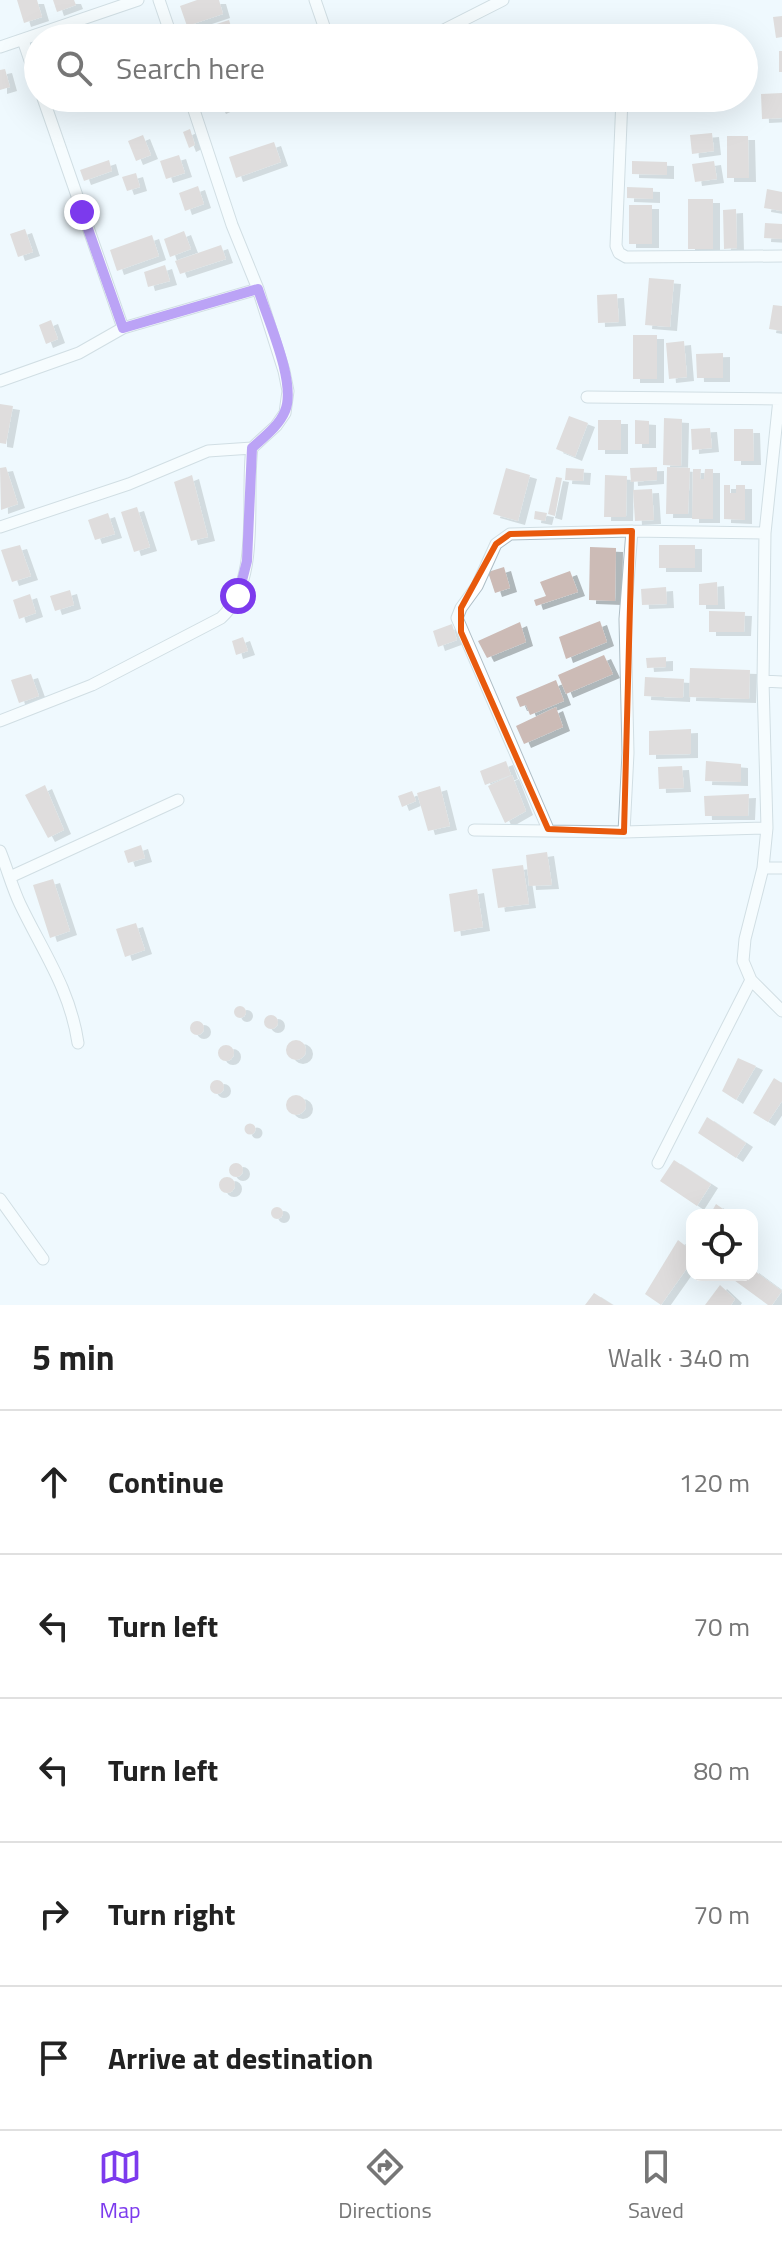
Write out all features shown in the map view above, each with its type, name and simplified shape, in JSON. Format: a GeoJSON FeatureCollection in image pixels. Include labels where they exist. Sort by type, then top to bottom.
{"type":"FeatureCollection","features":[{"type":"Feature","properties":{"kind":"street"},"geometry":{"type":"LineString","coordinates":[[69,24],[138,0]]}},
{"type":"Feature","properties":{"kind":"street"},"geometry":{"type":"LineString","coordinates":[[159,0],[167,24]]}},
{"type":"Feature","properties":{"kind":"street"},"geometry":{"type":"LineString","coordinates":[[315,0],[323,24]]}},
{"type":"Feature","properties":{"kind":"street"},"geometry":{"type":"LineString","coordinates":[[456,24],[503,0]]}},
{"type":"Feature","properties":{"kind":"street"},"geometry":{"type":"LineString","coordinates":[[0,47],[23,40],[24,43]]}},
{"type":"Feature","properties":{"kind":"street"},"geometry":{"type":"LineString","coordinates":[[48,112],[123,328]]}},
{"type":"Feature","properties":{"kind":"street"},"geometry":{"type":"LineString","coordinates":[[0,527],[129,484],[208,451],[252,448],[276,426],[288,403],[284,371],[258,289],[232,225],[195,112]]}},
{"type":"Feature","properties":{"kind":"street"},"geometry":{"type":"LineString","coordinates":[[621,112],[616,246],[619,253],[626,257],[782,256]]}},
{"type":"Feature","properties":{"kind":"street"},"geometry":{"type":"LineString","coordinates":[[0,381],[79,353],[123,328],[258,289]]}},
{"type":"Feature","properties":{"kind":"street"},"geometry":{"type":"LineString","coordinates":[[587,397],[781,399],[765,533],[763,681],[767,828],[763,868],[745,939],[743,961],[751,980],[782,1011]]}},
{"type":"Feature","properties":{"kind":"street"},"geometry":{"type":"LineString","coordinates":[[0,721],[92,685],[221,618],[232,608],[247,561],[252,448]]}},
{"type":"Feature","properties":{"kind":"street"},"geometry":{"type":"LineString","coordinates":[[548,829],[457,618],[500,539],[510,534],[632,531],[765,533]]}},
{"type":"Feature","properties":{"kind":"street"},"geometry":{"type":"LineString","coordinates":[[624,832],[628,753],[625,619],[632,531]]}},
{"type":"Feature","properties":{"kind":"street"},"geometry":{"type":"LineString","coordinates":[[763,681],[782,682]]}},
{"type":"Feature","properties":{"kind":"street"},"geometry":{"type":"LineString","coordinates":[[10,877],[178,800]]}},
{"type":"Feature","properties":{"kind":"street"},"geometry":{"type":"LineString","coordinates":[[474,830],[624,832],[767,828]]}},
{"type":"Feature","properties":{"kind":"street"},"geometry":{"type":"LineString","coordinates":[[0,851],[20,903],[55,967],[75,1019],[78,1043]]}},
{"type":"Feature","properties":{"kind":"street"},"geometry":{"type":"LineString","coordinates":[[763,868],[782,868]]}},
{"type":"Feature","properties":{"kind":"street"},"geometry":{"type":"LineString","coordinates":[[658,1163],[751,980]]}},
{"type":"Feature","properties":{"kind":"street"},"geometry":{"type":"LineString","coordinates":[[0,1199],[43,1259]]}},
{"type":"Feature","properties":{"kind":"highlighted area"},"geometry":{"type":"Polygon","coordinates":[[[632,531],[624,832],[548,829],[461,632],[461,608],[496,544],[510,534],[632,531]]]}},
{"type":"Feature","properties":{"kind":"building"},"geometry":{"type":"Polygon","coordinates":[[[17,0],[37,0],[42,17],[24,23],[17,0]]]}},
{"type":"Feature","properties":{"kind":"building"},"geometry":{"type":"Polygon","coordinates":[[[53,0],[74,0],[76,5],[57,12],[53,0]]]}},
{"type":"Feature","properties":{"kind":"building"},"geometry":{"type":"Polygon","coordinates":[[[197,0],[219,0],[223,14],[186,24],[180,6],[197,0]]]}},
{"type":"Feature","properties":{"kind":"building"},"geometry":{"type":"Polygon","coordinates":[[[782,16],[782,37],[776,38],[773,17],[782,16]]]}},
{"type":"Feature","properties":{"kind":"building"},"geometry":{"type":"Polygon","coordinates":[[[779,51],[782,51],[782,72],[779,72],[779,51]]]}},
{"type":"Feature","properties":{"kind":"building"},"geometry":{"type":"Polygon","coordinates":[[[5,69],[10,87],[0,90],[0,70],[5,69]]]}},
{"type":"Feature","properties":{"kind":"building"},"geometry":{"type":"Polygon","coordinates":[[[782,93],[782,118],[762,119],[761,94],[782,93]]]}},
{"type":"Feature","properties":{"kind":"building"},"geometry":{"type":"Polygon","coordinates":[[[190,129],[195,145],[189,148],[183,132],[190,129]]]}},
{"type":"Feature","properties":{"kind":"building"},"geometry":{"type":"Polygon","coordinates":[[[712,133],[714,151],[692,154],[690,135],[712,133]]]}},
{"type":"Feature","properties":{"kind":"building"},"geometry":{"type":"Polygon","coordinates":[[[143,135],[151,155],[136,161],[128,141],[143,135]]]}},
{"type":"Feature","properties":{"kind":"building"},"geometry":{"type":"Polygon","coordinates":[[[727,136],[748,136],[749,178],[727,178],[727,136]]]}},
{"type":"Feature","properties":{"kind":"building"},"geometry":{"type":"Polygon","coordinates":[[[274,142],[281,162],[236,178],[229,157],[274,142]]]}},
{"type":"Feature","properties":{"kind":"building"},"geometry":{"type":"Polygon","coordinates":[[[179,155],[185,173],[166,179],[160,161],[179,155]]]}},
{"type":"Feature","properties":{"kind":"building"},"geometry":{"type":"Polygon","coordinates":[[[109,160],[112,171],[84,181],[80,170],[109,160]]]}},
{"type":"Feature","properties":{"kind":"building"},"geometry":{"type":"Polygon","coordinates":[[[632,161],[667,162],[667,175],[632,174],[632,161]]]}},
{"type":"Feature","properties":{"kind":"building"},"geometry":{"type":"Polygon","coordinates":[[[714,161],[717,179],[695,182],[692,164],[714,161]]]}},
{"type":"Feature","properties":{"kind":"building"},"geometry":{"type":"Polygon","coordinates":[[[136,173],[140,187],[127,191],[122,177],[136,173]]]}},
{"type":"Feature","properties":{"kind":"building"},"geometry":{"type":"Polygon","coordinates":[[[198,186],[204,204],[185,211],[179,193],[198,186]]]}},
{"type":"Feature","properties":{"kind":"building"},"geometry":{"type":"Polygon","coordinates":[[[627,187],[653,188],[653,199],[627,198],[627,187]]]}},
{"type":"Feature","properties":{"kind":"building"},"geometry":{"type":"Polygon","coordinates":[[[767,189],[782,192],[782,211],[764,208],[767,189]]]}},
{"type":"Feature","properties":{"kind":"building"},"geometry":{"type":"Polygon","coordinates":[[[688,199],[713,199],[713,249],[688,249],[688,199]]]}},
{"type":"Feature","properties":{"kind":"building"},"geometry":{"type":"Polygon","coordinates":[[[629,205],[652,205],[652,244],[629,244],[629,205]]]}},
{"type":"Feature","properties":{"kind":"building"},"geometry":{"type":"Polygon","coordinates":[[[736,209],[737,248],[724,249],[723,210],[736,209]]]}},
{"type":"Feature","properties":{"kind":"building"},"geometry":{"type":"Polygon","coordinates":[[[765,223],[782,224],[782,239],[764,238],[765,223]]]}},
{"type":"Feature","properties":{"kind":"building"},"geometry":{"type":"Polygon","coordinates":[[[25,229],[33,252],[18,257],[10,234],[25,229]]]}},
{"type":"Feature","properties":{"kind":"building"},"geometry":{"type":"Polygon","coordinates":[[[184,231],[191,249],[170,257],[164,239],[184,231]]]}},
{"type":"Feature","properties":{"kind":"building"},"geometry":{"type":"Polygon","coordinates":[[[152,235],[159,256],[117,271],[110,250],[152,235]]]}},
{"type":"Feature","properties":{"kind":"building"},"geometry":{"type":"Polygon","coordinates":[[[221,245],[226,259],[180,274],[175,261],[221,245]]]}},
{"type":"Feature","properties":{"kind":"building"},"geometry":{"type":"Polygon","coordinates":[[[165,265],[170,281],[148,287],[144,272],[165,265]]]}},
{"type":"Feature","properties":{"kind":"building"},"geometry":{"type":"Polygon","coordinates":[[[649,278],[674,280],[670,327],[645,325],[649,278]]]}},
{"type":"Feature","properties":{"kind":"building"},"geometry":{"type":"Polygon","coordinates":[[[617,294],[619,322],[598,323],[597,295],[617,294]]]}},
{"type":"Feature","properties":{"kind":"building"},"geometry":{"type":"Polygon","coordinates":[[[773,305],[782,306],[782,331],[769,329],[773,305]]]}},
{"type":"Feature","properties":{"kind":"building"},"geometry":{"type":"Polygon","coordinates":[[[51,320],[58,339],[46,344],[39,325],[51,320]]]}},
{"type":"Feature","properties":{"kind":"building"},"geometry":{"type":"Polygon","coordinates":[[[633,335],[657,335],[657,379],[633,379],[633,335]]]}},
{"type":"Feature","properties":{"kind":"building"},"geometry":{"type":"Polygon","coordinates":[[[684,341],[687,377],[669,379],[666,343],[684,341]]]}},
{"type":"Feature","properties":{"kind":"building"},"geometry":{"type":"Polygon","coordinates":[[[723,353],[723,378],[697,378],[696,354],[723,353]]]}},
{"type":"Feature","properties":{"kind":"building"},"geometry":{"type":"Polygon","coordinates":[[[0,404],[13,406],[6,444],[0,443],[0,404]]]}},
{"type":"Feature","properties":{"kind":"building"},"geometry":{"type":"Polygon","coordinates":[[[569,416],[588,423],[575,457],[556,449],[569,416]]]}},
{"type":"Feature","properties":{"kind":"building"},"geometry":{"type":"Polygon","coordinates":[[[664,418],[682,419],[681,466],[663,465],[664,418]]]}},
{"type":"Feature","properties":{"kind":"building"},"geometry":{"type":"Polygon","coordinates":[[[598,420],[621,420],[621,450],[598,450],[598,420]]]}},
{"type":"Feature","properties":{"kind":"building"},"geometry":{"type":"Polygon","coordinates":[[[635,420],[649,421],[649,444],[635,444],[635,420]]]}},
{"type":"Feature","properties":{"kind":"building"},"geometry":{"type":"Polygon","coordinates":[[[710,428],[712,448],[692,450],[691,429],[710,428]]]}},
{"type":"Feature","properties":{"kind":"building"},"geometry":{"type":"Polygon","coordinates":[[[734,429],[753,429],[754,461],[734,461],[734,429]]]}},
{"type":"Feature","properties":{"kind":"building"},"geometry":{"type":"Polygon","coordinates":[[[6,467],[18,504],[1,510],[0,468],[6,467]]]}},
{"type":"Feature","properties":{"kind":"building"},"geometry":{"type":"Polygon","coordinates":[[[657,467],[657,480],[631,482],[630,468],[657,467]]]}},
{"type":"Feature","properties":{"kind":"building"},"geometry":{"type":"Polygon","coordinates":[[[667,467],[690,468],[688,514],[666,514],[667,467]]]}},
{"type":"Feature","properties":{"kind":"building"},"geometry":{"type":"Polygon","coordinates":[[[506,468],[530,475],[518,521],[493,514],[506,468]]]}},
{"type":"Feature","properties":{"kind":"building"},"geometry":{"type":"Polygon","coordinates":[[[566,468],[584,469],[583,481],[565,480],[566,468]]]}},
{"type":"Feature","properties":{"kind":"building"},"geometry":{"type":"Polygon","coordinates":[[[693,469],[701,469],[700,479],[704,479],[705,469],[713,469],[713,519],[692,519],[693,469]]]}},
{"type":"Feature","properties":{"kind":"building"},"geometry":{"type":"Polygon","coordinates":[[[192,475],[208,537],[191,541],[174,482],[192,475]]]}},
{"type":"Feature","properties":{"kind":"building"},"geometry":{"type":"Polygon","coordinates":[[[605,475],[627,476],[626,517],[604,517],[605,475]]]}},
{"type":"Feature","properties":{"kind":"building"},"geometry":{"type":"Polygon","coordinates":[[[556,477],[562,478],[555,516],[548,514],[556,477]]]}},
{"type":"Feature","properties":{"kind":"building"},"geometry":{"type":"Polygon","coordinates":[[[724,485],[730,485],[730,493],[736,493],[736,485],[745,485],[745,520],[724,519],[724,485]]]}},
{"type":"Feature","properties":{"kind":"building"},"geometry":{"type":"Polygon","coordinates":[[[652,489],[654,520],[635,521],[633,490],[652,489]]]}},
{"type":"Feature","properties":{"kind":"building"},"geometry":{"type":"Polygon","coordinates":[[[137,507],[150,547],[134,552],[121,512],[137,507]]]}},
{"type":"Feature","properties":{"kind":"building"},"geometry":{"type":"Polygon","coordinates":[[[535,511],[547,513],[545,521],[534,519],[535,511]]]}},
{"type":"Feature","properties":{"kind":"building"},"geometry":{"type":"Polygon","coordinates":[[[108,513],[115,534],[95,540],[88,520],[108,513]]]}},
{"type":"Feature","properties":{"kind":"building"},"geometry":{"type":"Polygon","coordinates":[[[20,545],[31,576],[12,582],[1,550],[20,545]]]}},
{"type":"Feature","properties":{"kind":"building"},"geometry":{"type":"Polygon","coordinates":[[[659,545],[695,545],[695,568],[659,568],[659,545]]]}},
{"type":"Feature","properties":{"kind":"building"},"geometry":{"type":"Polygon","coordinates":[[[590,547],[616,548],[615,601],[589,600],[590,547]]]}},
{"type":"Feature","properties":{"kind":"building"},"geometry":{"type":"Polygon","coordinates":[[[504,567],[510,588],[495,593],[488,572],[504,567]]]}},
{"type":"Feature","properties":{"kind":"building"},"geometry":{"type":"Polygon","coordinates":[[[570,571],[578,592],[536,606],[534,600],[546,596],[540,582],[570,571]]]}},
{"type":"Feature","properties":{"kind":"building"},"geometry":{"type":"Polygon","coordinates":[[[717,582],[718,605],[699,605],[699,584],[717,582]]]}},
{"type":"Feature","properties":{"kind":"building"},"geometry":{"type":"Polygon","coordinates":[[[666,587],[667,604],[642,605],[641,589],[666,587]]]}},
{"type":"Feature","properties":{"kind":"building"},"geometry":{"type":"Polygon","coordinates":[[[70,590],[74,605],[55,611],[50,596],[70,590]]]}},
{"type":"Feature","properties":{"kind":"building"},"geometry":{"type":"Polygon","coordinates":[[[30,594],[36,613],[19,619],[13,600],[30,594]]]}},
{"type":"Feature","properties":{"kind":"building"},"geometry":{"type":"Polygon","coordinates":[[[709,611],[745,612],[744,632],[709,632],[709,611]]]}},
{"type":"Feature","properties":{"kind":"building"},"geometry":{"type":"Polygon","coordinates":[[[600,621],[607,642],[566,659],[559,637],[600,621]]]}},
{"type":"Feature","properties":{"kind":"building"},"geometry":{"type":"Polygon","coordinates":[[[520,622],[526,642],[487,658],[478,641],[520,622]]]}},
{"type":"Feature","properties":{"kind":"building"},"geometry":{"type":"Polygon","coordinates":[[[452,624],[457,640],[438,647],[433,631],[452,624]]]}},
{"type":"Feature","properties":{"kind":"building"},"geometry":{"type":"Polygon","coordinates":[[[243,637],[248,651],[236,655],[232,641],[243,637]]]}},
{"type":"Feature","properties":{"kind":"building"},"geometry":{"type":"Polygon","coordinates":[[[604,655],[613,674],[566,694],[558,675],[604,655]]]}},
{"type":"Feature","properties":{"kind":"building"},"geometry":{"type":"Polygon","coordinates":[[[666,657],[666,667],[647,668],[646,658],[666,657]]]}},
{"type":"Feature","properties":{"kind":"building"},"geometry":{"type":"Polygon","coordinates":[[[690,668],[750,670],[749,699],[689,697],[690,668]]]}},
{"type":"Feature","properties":{"kind":"building"},"geometry":{"type":"Polygon","coordinates":[[[31,674],[39,696],[19,703],[11,680],[31,674]]]}},
{"type":"Feature","properties":{"kind":"building"},"geometry":{"type":"Polygon","coordinates":[[[645,677],[684,679],[683,698],[644,696],[645,677]]]}},
{"type":"Feature","properties":{"kind":"building"},"geometry":{"type":"Polygon","coordinates":[[[556,680],[564,701],[530,715],[526,705],[520,707],[516,697],[556,680]]]}},
{"type":"Feature","properties":{"kind":"building"},"geometry":{"type":"Polygon","coordinates":[[[556,707],[563,727],[524,744],[516,726],[556,707]]]}},
{"type":"Feature","properties":{"kind":"building"},"geometry":{"type":"Polygon","coordinates":[[[691,729],[691,754],[649,755],[649,731],[691,729]]]}},
{"type":"Feature","properties":{"kind":"building"},"geometry":{"type":"Polygon","coordinates":[[[506,761],[511,775],[485,785],[480,771],[506,761]]]}},
{"type":"Feature","properties":{"kind":"building"},"geometry":{"type":"Polygon","coordinates":[[[706,761],[741,764],[741,782],[705,781],[706,761]]]}},
{"type":"Feature","properties":{"kind":"building"},"geometry":{"type":"Polygon","coordinates":[[[682,766],[684,788],[659,789],[658,767],[682,766]]]}},
{"type":"Feature","properties":{"kind":"building"},"geometry":{"type":"Polygon","coordinates":[[[512,775],[526,811],[505,823],[488,786],[512,775]]]}},
{"type":"Feature","properties":{"kind":"building"},"geometry":{"type":"Polygon","coordinates":[[[45,785],[64,830],[48,838],[25,795],[45,785]]]}},
{"type":"Feature","properties":{"kind":"building"},"geometry":{"type":"Polygon","coordinates":[[[440,786],[450,826],[428,831],[417,793],[440,786]]]}},
{"type":"Feature","properties":{"kind":"building"},"geometry":{"type":"Polygon","coordinates":[[[412,791],[416,801],[402,807],[398,796],[412,791]]]}},
{"type":"Feature","properties":{"kind":"building"},"geometry":{"type":"Polygon","coordinates":[[[749,794],[748,816],[705,816],[704,796],[749,794]]]}},
{"type":"Feature","properties":{"kind":"building"},"geometry":{"type":"Polygon","coordinates":[[[141,845],[145,858],[128,863],[124,851],[141,845]]]}},
{"type":"Feature","properties":{"kind":"building"},"geometry":{"type":"Polygon","coordinates":[[[547,852],[552,885],[529,886],[526,855],[547,852]]]}},
{"type":"Feature","properties":{"kind":"building"},"geometry":{"type":"Polygon","coordinates":[[[523,865],[529,904],[498,908],[492,869],[523,865]]]}},
{"type":"Feature","properties":{"kind":"building"},"geometry":{"type":"Polygon","coordinates":[[[53,879],[70,931],[50,938],[33,885],[53,879]]]}},
{"type":"Feature","properties":{"kind":"building"},"geometry":{"type":"Polygon","coordinates":[[[477,889],[483,927],[454,932],[449,894],[477,889]]]}},
{"type":"Feature","properties":{"kind":"building"},"geometry":{"type":"Polygon","coordinates":[[[136,923],[145,950],[125,957],[116,929],[136,923]]]}},
{"type":"Feature","properties":{"kind":"building"},"geometry":{"type":"Polygon","coordinates":[[[235,1007],[245,1007],[245,1017],[235,1017],[235,1007]]]}},
{"type":"Feature","properties":{"kind":"building"},"geometry":{"type":"Polygon","coordinates":[[[271,1015],[278,1022],[271,1029],[264,1022],[271,1015]]]}},
{"type":"Feature","properties":{"kind":"building"},"geometry":{"type":"Polygon","coordinates":[[[197,1021],[204,1028],[197,1035],[190,1028],[197,1021]]]}},
{"type":"Feature","properties":{"kind":"building"},"geometry":{"type":"Polygon","coordinates":[[[296,1040],[303,1043],[306,1050],[303,1057],[296,1060],[289,1057],[286,1050],[289,1043],[296,1040]]]}},
{"type":"Feature","properties":{"kind":"building"},"geometry":{"type":"Polygon","coordinates":[[[223,1045],[229,1045],[234,1053],[232,1059],[223,1061],[218,1056],[218,1050],[223,1045]]]}},
{"type":"Feature","properties":{"kind":"building"},"geometry":{"type":"Polygon","coordinates":[[[738,1058],[756,1066],[736,1100],[722,1091],[738,1058]]]}},
{"type":"Feature","properties":{"kind":"building"},"geometry":{"type":"Polygon","coordinates":[[[774,1078],[782,1083],[782,1101],[768,1122],[753,1113],[774,1078]]]}},
{"type":"Feature","properties":{"kind":"building"},"geometry":{"type":"Polygon","coordinates":[[[217,1080],[224,1087],[217,1094],[210,1087],[217,1080]]]}},
{"type":"Feature","properties":{"kind":"building"},"geometry":{"type":"Polygon","coordinates":[[[296,1095],[303,1098],[306,1105],[303,1112],[296,1115],[289,1112],[286,1105],[289,1098],[296,1095]]]}},
{"type":"Feature","properties":{"kind":"building"},"geometry":{"type":"Polygon","coordinates":[[[707,1117],[746,1143],[736,1158],[698,1133],[707,1117]]]}},
{"type":"Feature","properties":{"kind":"building"},"geometry":{"type":"Polygon","coordinates":[[[250,1123],[256,1129],[250,1135],[244,1129],[250,1123]]]}},
{"type":"Feature","properties":{"kind":"building"},"geometry":{"type":"Polygon","coordinates":[[[674,1160],[711,1184],[697,1206],[660,1181],[674,1160]]]}},
{"type":"Feature","properties":{"kind":"building"},"geometry":{"type":"Polygon","coordinates":[[[236,1163],[243,1170],[236,1177],[229,1170],[236,1163]]]}},
{"type":"Feature","properties":{"kind":"building"},"geometry":{"type":"Polygon","coordinates":[[[224,1177],[230,1177],[235,1185],[233,1191],[224,1193],[219,1188],[219,1182],[224,1177]]]}},
{"type":"Feature","properties":{"kind":"building"},"geometry":{"type":"Polygon","coordinates":[[[277,1207],[283,1213],[277,1219],[271,1213],[277,1207]]]}},
{"type":"Feature","properties":{"kind":"building"},"geometry":{"type":"Polygon","coordinates":[[[678,1240],[686,1246],[686,1270],[661,1305],[645,1294],[678,1240]]]}},
{"type":"Feature","properties":{"kind":"building"},"geometry":{"type":"Polygon","coordinates":[[[758,1273],[782,1291],[772,1305],[735,1281],[758,1281],[758,1273]]]}},
{"type":"Feature","properties":{"kind":"building"},"geometry":{"type":"Polygon","coordinates":[[[720,1285],[735,1299],[731,1305],[705,1305],[720,1285]]]}},
{"type":"Feature","properties":{"kind":"building"},"geometry":{"type":"Polygon","coordinates":[[[594,1293],[613,1305],[585,1305],[594,1293]]]}},
{"type":"Feature","properties":{"kind":"route"},"geometry":{"type":"LineString","coordinates":[[82,212],[123,328],[258,289],[284,371],[288,403],[276,426],[252,448],[247,561],[238,596]]}}]}
